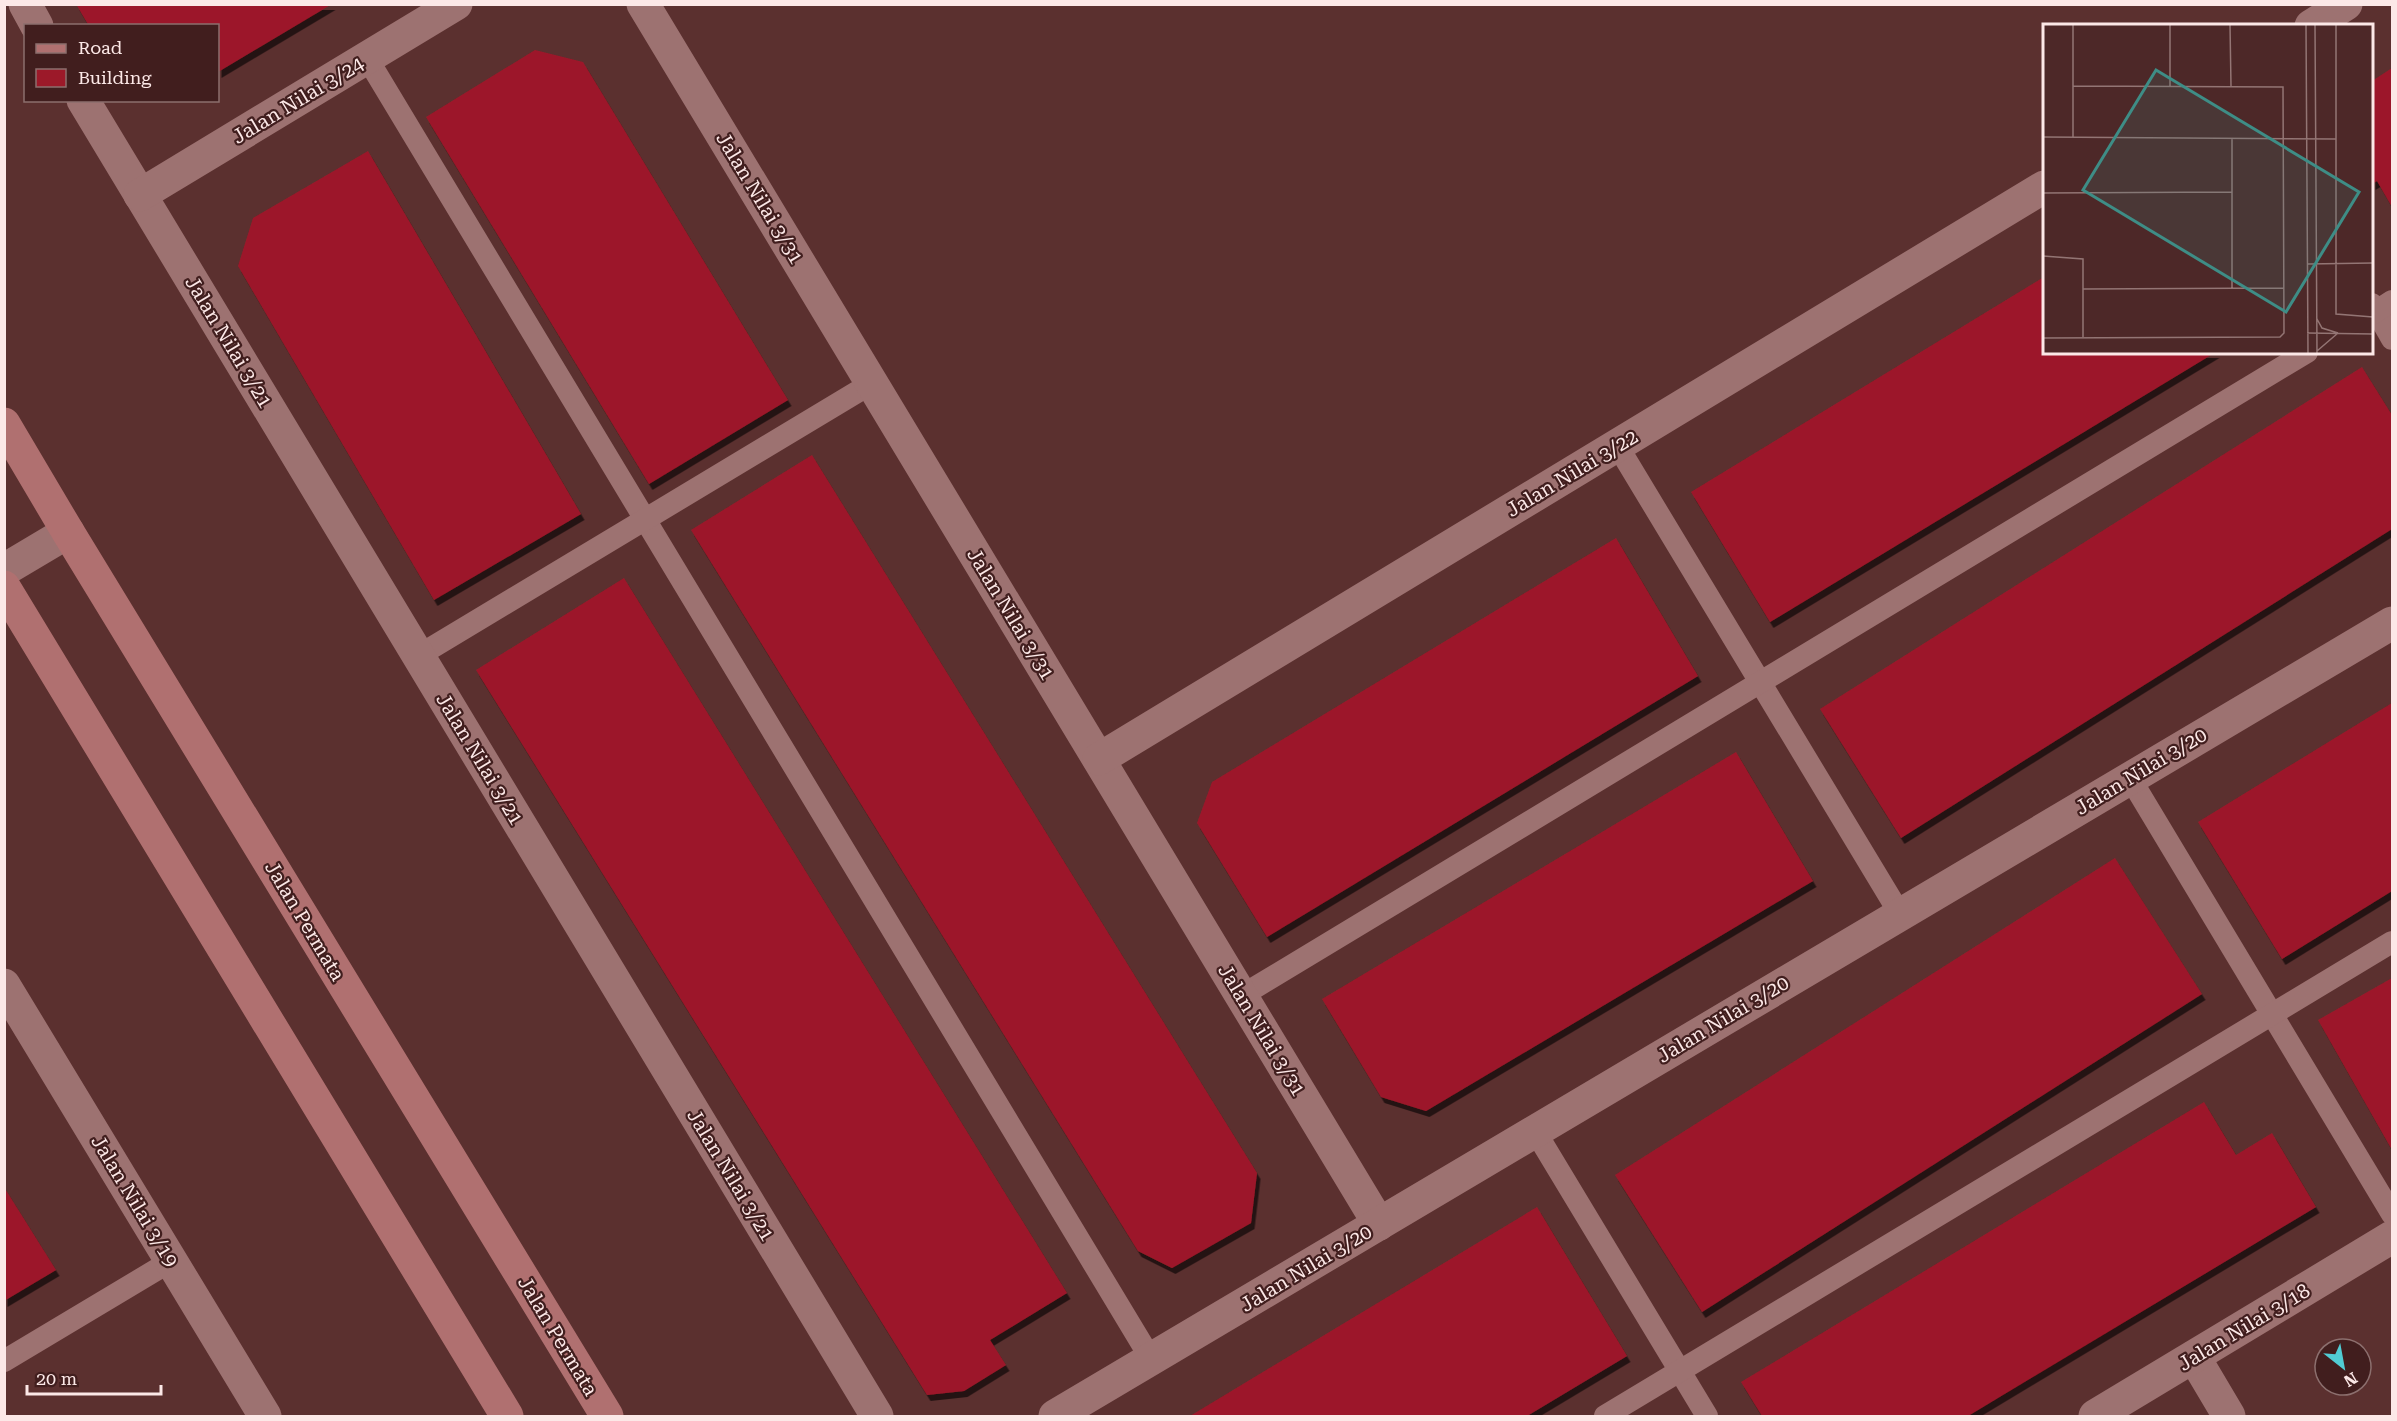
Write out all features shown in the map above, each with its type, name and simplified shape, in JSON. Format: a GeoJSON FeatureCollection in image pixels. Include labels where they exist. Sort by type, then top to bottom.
{"type":"FeatureCollection","features":[{"type":"Feature","properties":{"kind":"main road","name":"Jalan Permata"},"geometry":{"type":"LineString","coordinates":[[4,424],[607,1416]]}},
{"type":"Feature","properties":{"kind":"main road"},"geometry":{"type":"LineString","coordinates":[[4,587],[507,1416]]}},
{"type":"Feature","properties":{"kind":"street"},"geometry":{"type":"LineString","coordinates":[[25,4],[37,24]]}},
{"type":"Feature","properties":{"kind":"street","name":"Jalan Nilai 3/24"},"geometry":{"type":"LineString","coordinates":[[140,195],[456,4]]}},
{"type":"Feature","properties":{"kind":"street","name":"Jalan Nilai 3/31"},"geometry":{"type":"LineString","coordinates":[[643,4],[1379,1224]]}},
{"type":"Feature","properties":{"kind":"street"},"geometry":{"type":"LineString","coordinates":[[2314,24],[2346,4]]}},
{"type":"Feature","properties":{"kind":"street","name":"Jalan Nilai 3/21"},"geometry":{"type":"LineString","coordinates":[[84,102],[877,1416]]}},
{"type":"Feature","properties":{"kind":"street","name":"Jalan Nilai 3/22"},"geometry":{"type":"LineString","coordinates":[[1099,759],[2043,188]]}},
{"type":"Feature","properties":{"kind":"street"},"geometry":{"type":"LineString","coordinates":[[4,570],[68,532]]}},
{"type":"Feature","properties":{"kind":"street","name":"Jalan Nilai 3/20"},"geometry":{"type":"LineString","coordinates":[[1054,1416],[2392,622]]}},
{"type":"Feature","properties":{"kind":"street","name":"Jalan Nilai 3/19"},"geometry":{"type":"LineString","coordinates":[[4,985],[265,1416]]}},
{"type":"Feature","properties":{"kind":"street","name":"Jalan Nilai 3/18"},"geometry":{"type":"LineString","coordinates":[[2095,1416],[2392,1237]]}},
{"type":"Feature","properties":{"kind":"street"},"geometry":{"type":"LineString","coordinates":[[2193,1357],[2229,1416]]}},
{"type":"Feature","properties":{"kind":"lane"},"geometry":{"type":"LineString","coordinates":[[367,58],[1152,1359]]}},
{"type":"Feature","properties":{"kind":"lane"},"geometry":{"type":"LineString","coordinates":[[2378,308],[2392,339]]}},
{"type":"Feature","properties":{"kind":"lane"},"geometry":{"type":"LineString","coordinates":[[1241,996],[2304,354]]}},
{"type":"Feature","properties":{"kind":"lane"},"geometry":{"type":"LineString","coordinates":[[418,656],[872,383]]}},
{"type":"Feature","properties":{"kind":"lane"},"geometry":{"type":"LineString","coordinates":[[1617,445],[1900,914]]}},
{"type":"Feature","properties":{"kind":"lane"},"geometry":{"type":"LineString","coordinates":[[2130,778],[2392,1214]]}},
{"type":"Feature","properties":{"kind":"lane"},"geometry":{"type":"LineString","coordinates":[[1605,1416],[2392,942]]}},
{"type":"Feature","properties":{"kind":"lane"},"geometry":{"type":"LineString","coordinates":[[1535,1131],[1707,1416]]}},
{"type":"Feature","properties":{"kind":"lane"},"geometry":{"type":"LineString","coordinates":[[4,1361],[171,1261]]}},
{"type":"Feature","properties":{"kind":"shaded area"},"geometry":{"type":"Polygon","coordinates":[[[5,5],[2392,5],[2392,1416],[5,1416],[5,5]]]}},
{"type":"Feature","properties":{"kind":"building"},"geometry":{"type":"Polygon","coordinates":[[[76,4],[332,4],[219,71],[219,24],[88,24],[76,4]]]}},
{"type":"Feature","properties":{"kind":"building"},"geometry":{"type":"Polygon","coordinates":[[[535,50],[583,62],[788,400],[649,484],[426,117],[535,50]]]}},
{"type":"Feature","properties":{"kind":"building"},"geometry":{"type":"Polygon","coordinates":[[[2392,68],[2392,207],[2377,181],[2373,183],[2373,80],[2392,68]]]}},
{"type":"Feature","properties":{"kind":"building"},"geometry":{"type":"Polygon","coordinates":[[[368,151],[581,514],[434,600],[238,266],[253,218],[368,151]]]}},
{"type":"Feature","properties":{"kind":"building"},"geometry":{"type":"Polygon","coordinates":[[[2043,278],[2043,354],[2213,354],[1770,622],[1691,492],[2043,278]]]}},
{"type":"Feature","properties":{"kind":"building"},"geometry":{"type":"Polygon","coordinates":[[[2362,367],[2392,415],[2392,529],[1901,838],[1820,709],[2362,367]]]}},
{"type":"Feature","properties":{"kind":"building"},"geometry":{"type":"Polygon","coordinates":[[[812,455],[1257,1173],[1251,1223],[1172,1268],[1138,1251],[691,530],[812,455]]]}},
{"type":"Feature","properties":{"kind":"building"},"geometry":{"type":"Polygon","coordinates":[[[1616,538],[1698,676],[1267,937],[1197,823],[1212,782],[1616,538]]]}},
{"type":"Feature","properties":{"kind":"building"},"geometry":{"type":"Polygon","coordinates":[[[624,578],[1067,1293],[990,1340],[1006,1365],[964,1391],[927,1395],[476,670],[624,578]]]}},
{"type":"Feature","properties":{"kind":"building"},"geometry":{"type":"Polygon","coordinates":[[[2392,703],[2392,891],[2282,959],[2198,822],[2392,703]]]}},
{"type":"Feature","properties":{"kind":"building"},"geometry":{"type":"Polygon","coordinates":[[[1736,752],[1813,881],[1426,1111],[1381,1097],[1322,999],[1736,752]]]}},
{"type":"Feature","properties":{"kind":"building"},"geometry":{"type":"Polygon","coordinates":[[[2115,858],[2202,994],[1702,1312],[1615,1175],[2115,858]]]}},
{"type":"Feature","properties":{"kind":"building"},"geometry":{"type":"Polygon","coordinates":[[[2392,978],[2392,1150],[2318,1020],[2392,978]]]}},
{"type":"Feature","properties":{"kind":"building"},"geometry":{"type":"Polygon","coordinates":[[[2204,1102],[2236,1155],[2272,1133],[2316,1207],[1968,1416],[1762,1416],[1741,1382],[2204,1102]]]}},
{"type":"Feature","properties":{"kind":"building"},"geometry":{"type":"Polygon","coordinates":[[[4,1187],[56,1270],[4,1301],[4,1187]]]}},
{"type":"Feature","properties":{"kind":"building"},"geometry":{"type":"Polygon","coordinates":[[[1537,1207],[1627,1356],[1527,1416],[1190,1416],[1537,1207]]]}}]}
